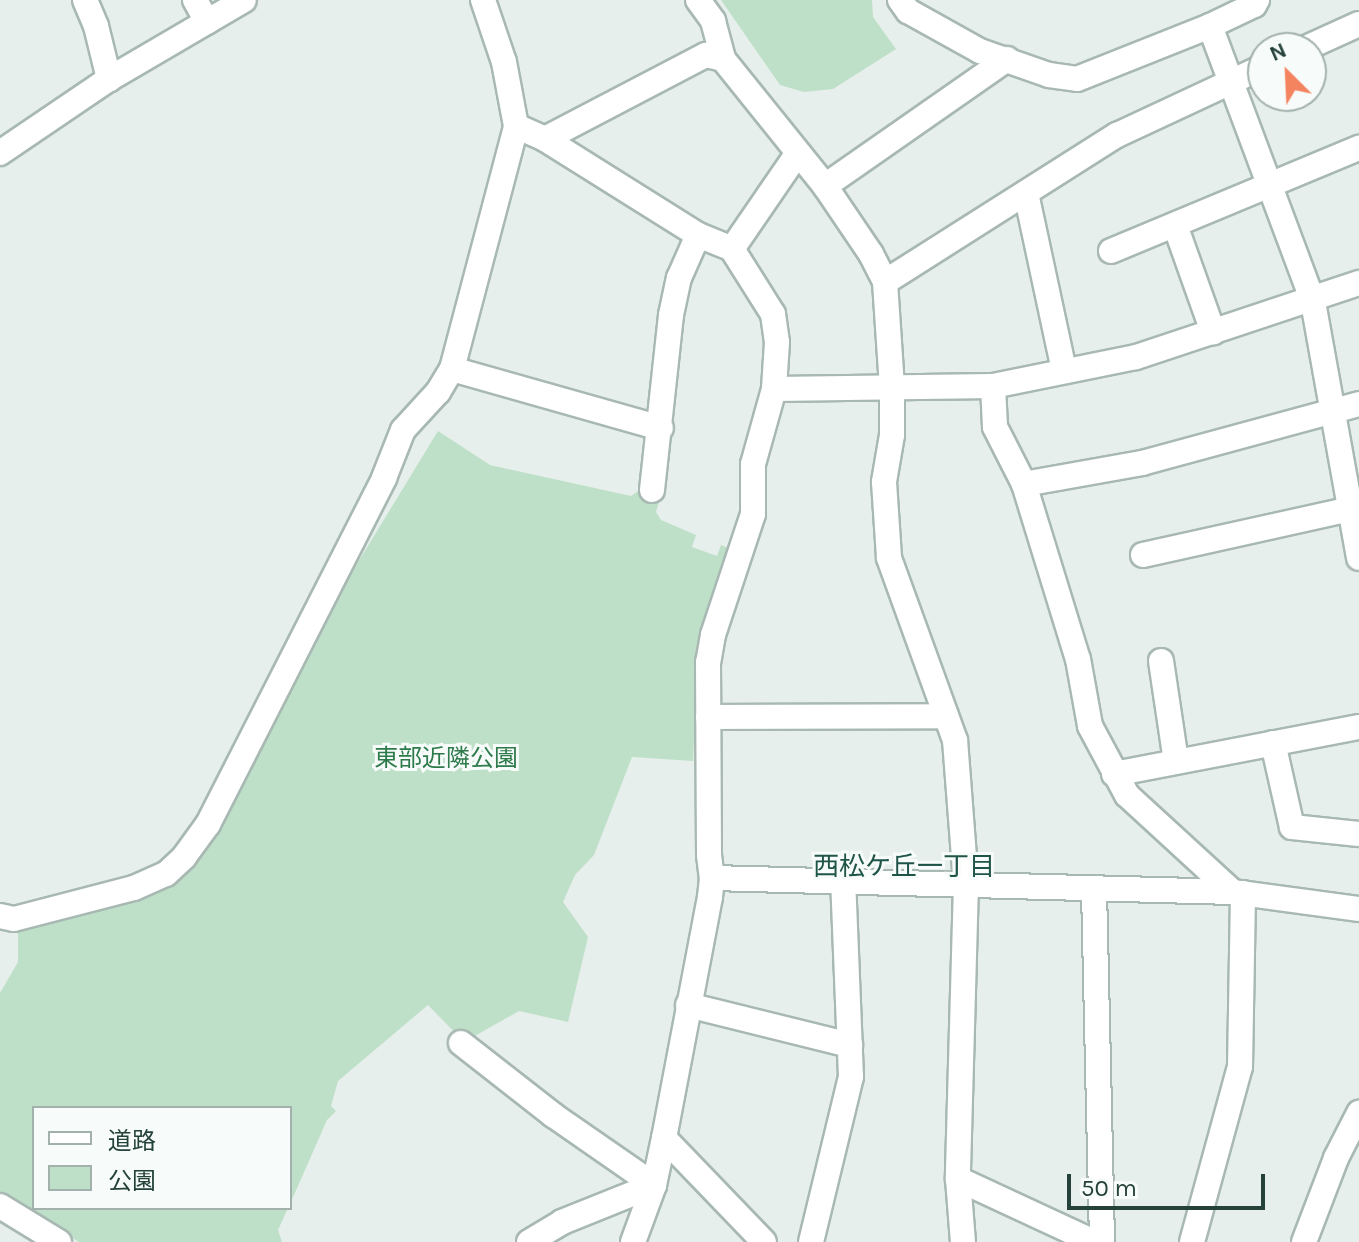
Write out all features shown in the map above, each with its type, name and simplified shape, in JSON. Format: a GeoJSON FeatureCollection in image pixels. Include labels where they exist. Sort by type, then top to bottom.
{"type":"FeatureCollection","features":[{"type":"Feature","properties":{"kind":"street"},"geometry":{"type":"LineString","coordinates":[[85,0],[96,26],[109,79]]}},
{"type":"Feature","properties":{"kind":"street"},"geometry":{"type":"LineString","coordinates":[[195,0],[207,22]]}},
{"type":"Feature","properties":{"kind":"street"},"geometry":{"type":"LineString","coordinates":[[0,153],[109,79],[244,0]]}},
{"type":"Feature","properties":{"kind":"street"},"geometry":{"type":"LineString","coordinates":[[0,916],[14,919],[134,888],[166,874],[184,857],[215,810],[384,478],[403,430],[438,392],[452,369],[516,126],[504,62],[483,0]]}},
{"type":"Feature","properties":{"kind":"street"},"geometry":{"type":"LineString","coordinates":[[698,0],[713,21],[723,59],[825,186],[871,254],[885,282],[892,387],[892,435],[884,482],[889,558],[955,740],[966,884],[958,1179],[963,1242]]}},
{"type":"Feature","properties":{"kind":"street"},"geometry":{"type":"LineString","coordinates":[[900,0],[908,11],[949,35],[1049,75],[1077,79],[1210,26],[1254,5],[1257,0]]}},
{"type":"Feature","properties":{"kind":"street"},"geometry":{"type":"LineString","coordinates":[[1327,38],[1359,24]]}},
{"type":"Feature","properties":{"kind":"street"},"geometry":{"type":"LineString","coordinates":[[1210,26],[1313,302],[1359,558]]}},
{"type":"Feature","properties":{"kind":"street"},"geometry":{"type":"LineString","coordinates":[[545,139],[706,55],[723,59]]}},
{"type":"Feature","properties":{"kind":"street"},"geometry":{"type":"LineString","coordinates":[[825,186],[1007,59]]}},
{"type":"Feature","properties":{"kind":"street"},"geometry":{"type":"LineString","coordinates":[[885,282],[1117,135],[1247,74]]}},
{"type":"Feature","properties":{"kind":"street"},"geometry":{"type":"LineString","coordinates":[[516,126],[545,139],[698,235],[732,249],[773,314],[777,342],[774,389],[753,464],[753,514],[713,635],[706,692],[712,878],[654,1185],[633,1242]]}},
{"type":"Feature","properties":{"kind":"street"},"geometry":{"type":"LineString","coordinates":[[1111,251],[1359,148]]}},
{"type":"Feature","properties":{"kind":"street"},"geometry":{"type":"LineString","coordinates":[[732,249],[797,154]]}},
{"type":"Feature","properties":{"kind":"street"},"geometry":{"type":"LineString","coordinates":[[1026,193],[1064,371]]}},
{"type":"Feature","properties":{"kind":"street"},"geometry":{"type":"LineString","coordinates":[[1175,225],[1213,332]]}},
{"type":"Feature","properties":{"kind":"street"},"geometry":{"type":"LineString","coordinates":[[652,490],[671,315],[679,278],[698,235]]}},
{"type":"Feature","properties":{"kind":"street"},"geometry":{"type":"LineString","coordinates":[[774,389],[993,386],[1136,357],[1313,302],[1359,283]]}},
{"type":"Feature","properties":{"kind":"street"},"geometry":{"type":"LineString","coordinates":[[452,369],[661,428]]}},
{"type":"Feature","properties":{"kind":"street"},"geometry":{"type":"LineString","coordinates":[[993,386],[995,427],[1024,484],[1078,659],[1090,726],[1127,795],[1238,893],[1240,1067],[1192,1242]]}},
{"type":"Feature","properties":{"kind":"street"},"geometry":{"type":"LineString","coordinates":[[1024,484],[1142,463],[1359,404]]}},
{"type":"Feature","properties":{"kind":"street"},"geometry":{"type":"LineString","coordinates":[[1143,555],[1350,509]]}},
{"type":"Feature","properties":{"kind":"street"},"geometry":{"type":"LineString","coordinates":[[1161,661],[1176,761]]}},
{"type":"Feature","properties":{"kind":"street"},"geometry":{"type":"LineString","coordinates":[[708,717],[946,716]]}},
{"type":"Feature","properties":{"kind":"street"},"geometry":{"type":"LineString","coordinates":[[1114,774],[1359,727]]}},
{"type":"Feature","properties":{"kind":"street"},"geometry":{"type":"LineString","coordinates":[[1273,743],[1292,827],[1359,834]]}},
{"type":"Feature","properties":{"kind":"street"},"geometry":{"type":"LineString","coordinates":[[712,878],[1238,893],[1359,909]]}},
{"type":"Feature","properties":{"kind":"street"},"geometry":{"type":"LineString","coordinates":[[811,1242],[851,1077],[843,881]]}},
{"type":"Feature","properties":{"kind":"street"},"geometry":{"type":"LineString","coordinates":[[1094,889],[1102,1242]]}},
{"type":"Feature","properties":{"kind":"street"},"geometry":{"type":"LineString","coordinates":[[688,1005],[850,1045]]}},
{"type":"Feature","properties":{"kind":"street"},"geometry":{"type":"LineString","coordinates":[[461,1043],[553,1115],[654,1185]]}},
{"type":"Feature","properties":{"kind":"street"},"geometry":{"type":"LineString","coordinates":[[1304,1242],[1336,1158],[1359,1113]]}},
{"type":"Feature","properties":{"kind":"street"},"geometry":{"type":"LineString","coordinates":[[664,1138],[764,1242]]}},
{"type":"Feature","properties":{"kind":"street"},"geometry":{"type":"LineString","coordinates":[[958,1179],[1094,1242]]}},
{"type":"Feature","properties":{"kind":"street"},"geometry":{"type":"LineString","coordinates":[[529,1242],[562,1222],[654,1185]]}},
{"type":"Feature","properties":{"kind":"street"},"geometry":{"type":"LineString","coordinates":[[0,1206],[59,1242]]}},
{"type":"Feature","properties":{"kind":"green space"},"geometry":{"type":"Polygon","coordinates":[[[721,0],[872,0],[873,17],[896,49],[833,89],[804,92],[780,85],[721,0]]]}},
{"type":"Feature","properties":{"kind":"green space","name":"東部近隣公園"},"geometry":{"type":"Polygon","coordinates":[[[438,431],[490,465],[631,496],[646,486],[661,495],[656,512],[661,520],[696,535],[692,547],[717,556],[721,545],[730,549],[697,673],[693,761],[632,757],[594,855],[575,875],[563,902],[588,937],[568,1022],[519,1011],[464,1042],[428,1005],[338,1081],[331,1106],[336,1111],[327,1120],[292,1199],[292,1106],[32,1106],[32,1210],[287,1210],[278,1230],[282,1242],[79,1242],[0,1195],[0,993],[18,962],[18,928],[184,871],[316,631],[438,431]]]}},
{"type":"Feature","properties":{"kind":"district","name":"西松ケ丘一丁目"},"geometry":{"type":"Point","coordinates":[904,867]}}]}
